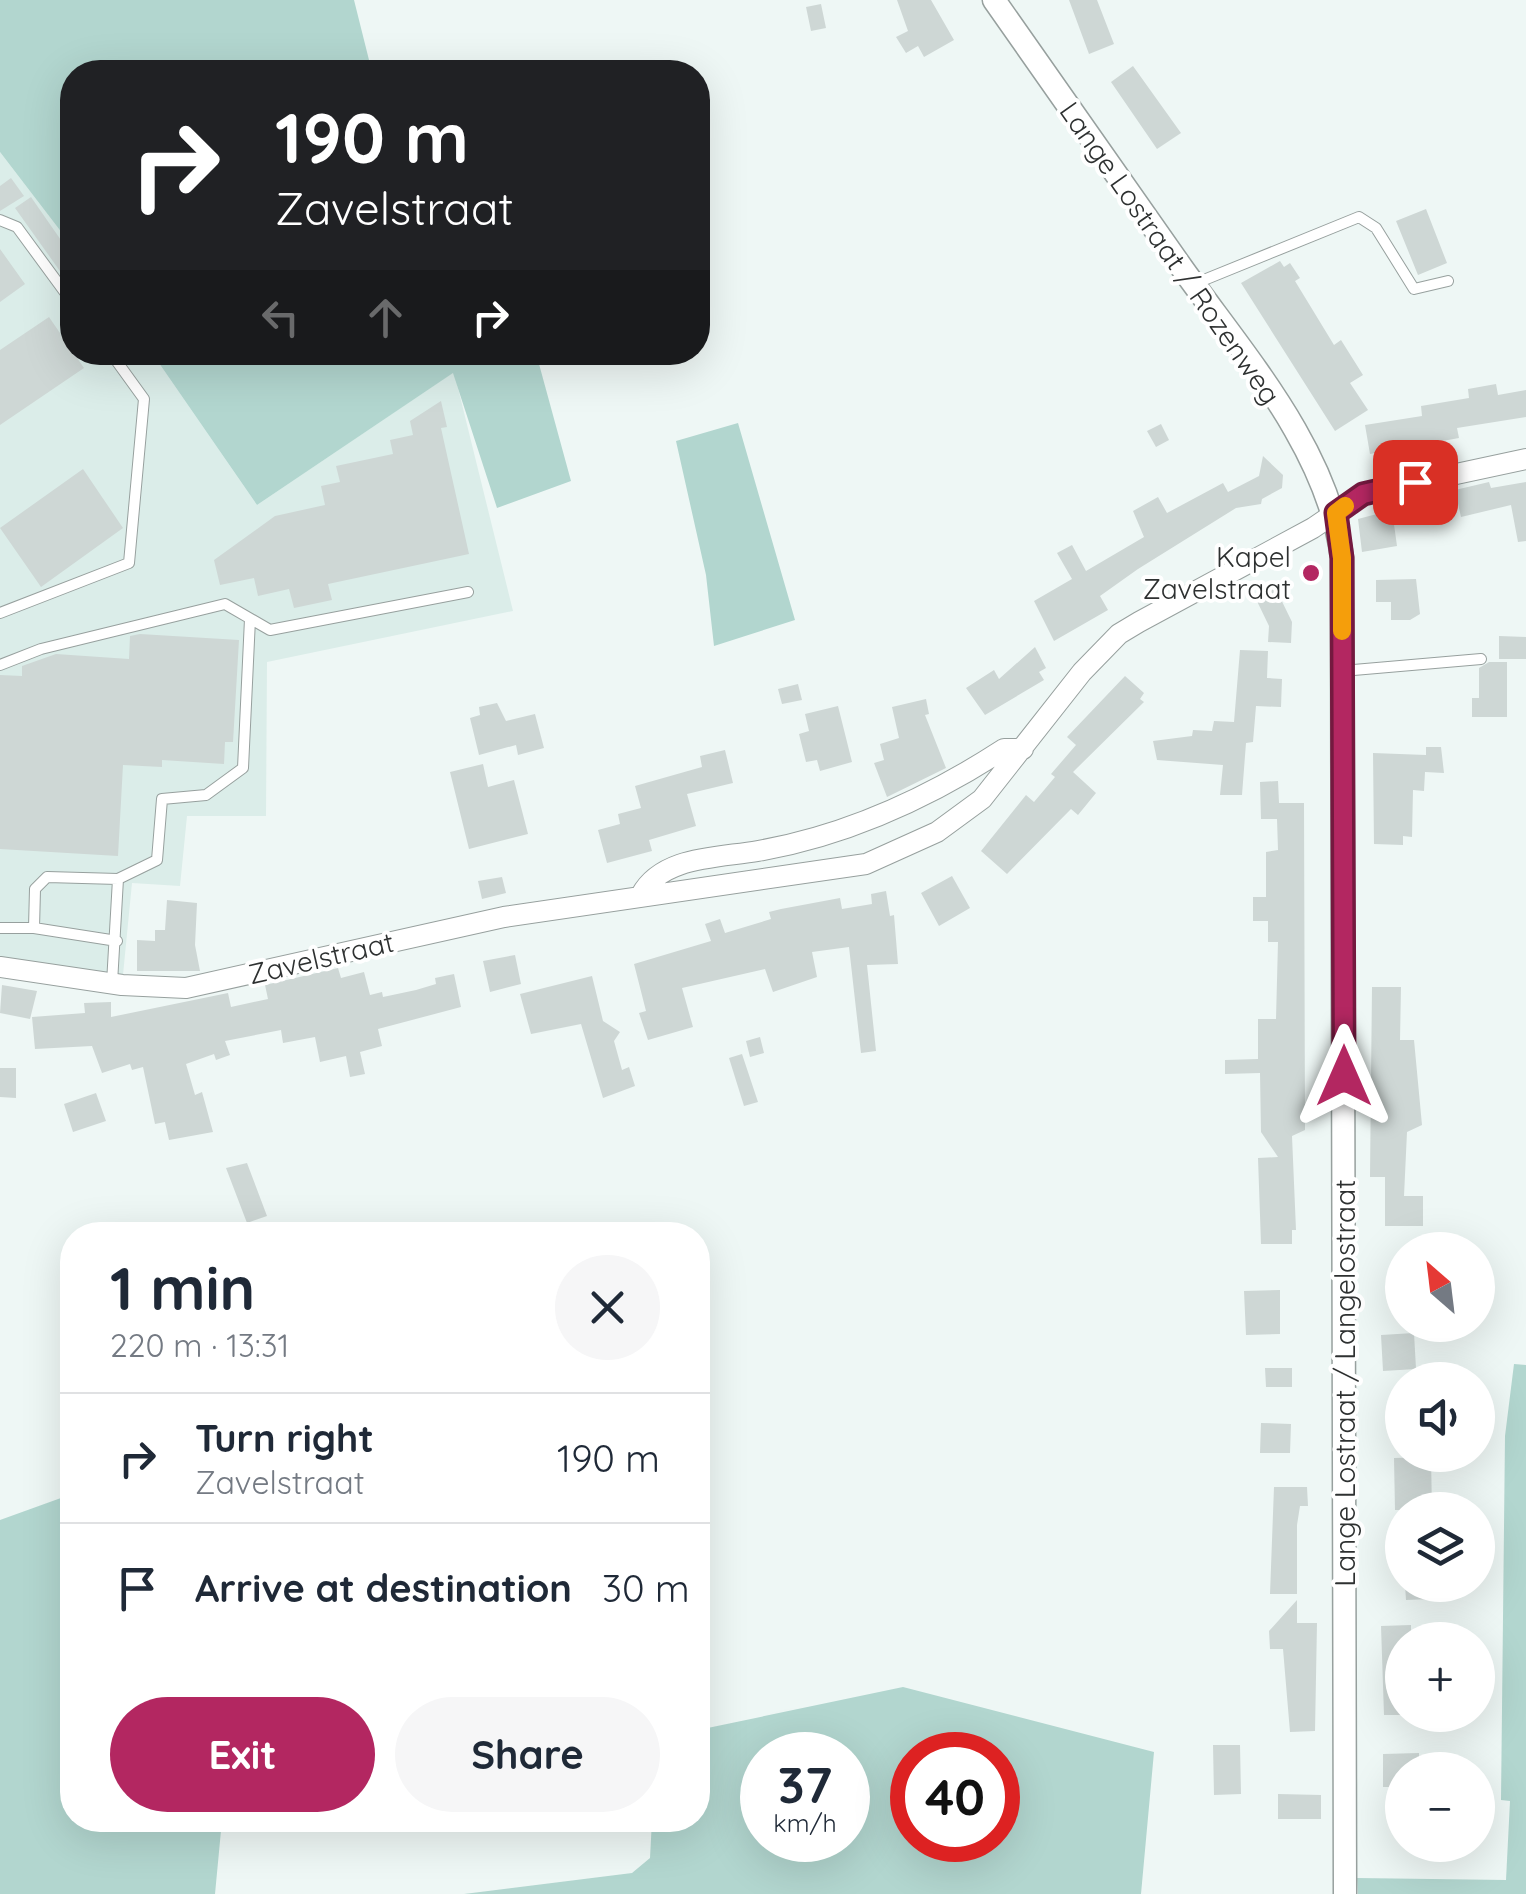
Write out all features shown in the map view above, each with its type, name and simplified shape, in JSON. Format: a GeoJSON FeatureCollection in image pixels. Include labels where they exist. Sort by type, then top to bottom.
{"type":"FeatureCollection","features":[{"type":"Feature","properties":{"kind":"street","name":"Lange Lostraat / Rozenweg"},"geometry":{"type":"LineString","coordinates":[[994,0],[1257,374],[1324,483],[1336,513]]}},
{"type":"Feature","properties":{"kind":"street","name":"Zavelstraat"},"geometry":{"type":"LineString","coordinates":[[0,966],[112,983],[186,988],[504,917],[641,894],[827,872],[890,855],[959,817],[982,799],[1082,672],[1119,634],[1378,489],[1526,458]]}},
{"type":"Feature","properties":{"kind":"street","name":"Lange Lostraat / Langelostraat"},"geometry":{"type":"LineString","coordinates":[[1336,513],[1342,558],[1345,1894]]}},
{"type":"Feature","properties":{"kind":"street","name":"Zavelstraat"},"geometry":{"type":"LineString","coordinates":[[641,894],[655,875],[672,867],[762,850],[878,817],[1004,749],[1023,749]]}},
{"type":"Feature","properties":{"kind":"lane"},"geometry":{"type":"LineString","coordinates":[[1194,284],[1359,216],[1376,228],[1414,289],[1448,281]]}},
{"type":"Feature","properties":{"kind":"lane"},"geometry":{"type":"LineString","coordinates":[[0,220],[17,227],[60,286]]}},
{"type":"Feature","properties":{"kind":"lane"},"geometry":{"type":"LineString","coordinates":[[0,614],[129,564],[144,400],[119,365]]}},
{"type":"Feature","properties":{"kind":"lane"},"geometry":{"type":"LineString","coordinates":[[0,665],[41,649],[225,604],[270,630],[468,592]]}},
{"type":"Feature","properties":{"kind":"lane"},"geometry":{"type":"LineString","coordinates":[[34,928],[35,888],[47,878],[118,879],[157,860],[162,799],[206,795],[244,768],[250,619]]}},
{"type":"Feature","properties":{"kind":"lane"},"geometry":{"type":"LineString","coordinates":[[1342,671],[1481,659]]}},
{"type":"Feature","properties":{"kind":"lane"},"geometry":{"type":"LineString","coordinates":[[112,983],[118,879]]}},
{"type":"Feature","properties":{"kind":"lane"},"geometry":{"type":"LineString","coordinates":[[0,942],[1,928],[34,928],[117,941]]}},
{"type":"Feature","properties":{"kind":"shaded area"},"geometry":{"type":"Polygon","coordinates":[[[0,152],[60,230],[60,365],[160,365],[257,505],[454,372],[513,611],[267,662],[266,816],[187,816],[180,886],[132,883],[122,985],[0,967],[0,152]]]}},
{"type":"Feature","properties":{"kind":"green space"},"geometry":{"type":"Polygon","coordinates":[[[0,0],[354,0],[369,60],[60,60],[60,230],[0,152],[0,0]]]}},
{"type":"Feature","properties":{"kind":"green space"},"geometry":{"type":"Polygon","coordinates":[[[160,365],[539,365],[571,481],[497,508],[453,373],[257,505],[160,365]]]}},
{"type":"Feature","properties":{"kind":"green space"},"geometry":{"type":"Polygon","coordinates":[[[738,423],[795,620],[714,646],[706,575],[676,441],[738,423]]]}},
{"type":"Feature","properties":{"kind":"green space"},"geometry":{"type":"Polygon","coordinates":[[[1514,1364],[1526,1365],[1526,1894],[1358,1894],[1357,1878],[1506,1880],[1510,1801],[1501,1800],[1505,1436],[1514,1364]]]}},
{"type":"Feature","properties":{"kind":"green space"},"geometry":{"type":"Polygon","coordinates":[[[60,1498],[60,1832],[221,1832],[215,1894],[0,1894],[0,1520],[60,1498]]]}},
{"type":"Feature","properties":{"kind":"green space"},"geometry":{"type":"Polygon","coordinates":[[[903,1687],[1154,1752],[1141,1894],[464,1894],[632,1873],[650,1858],[651,1832],[710,1832],[710,1727],[903,1687]]]}},
{"type":"Feature","properties":{"kind":"building"},"geometry":{"type":"Polygon","coordinates":[[[897,0],[931,0],[954,40],[924,57],[918,46],[906,53],[896,37],[908,31],[897,0]]]}},
{"type":"Feature","properties":{"kind":"building"},"geometry":{"type":"Polygon","coordinates":[[[1069,0],[1097,0],[1114,44],[1089,54],[1069,0]]]}},
{"type":"Feature","properties":{"kind":"building"},"geometry":{"type":"Polygon","coordinates":[[[821,4],[826,28],[811,31],[806,7],[821,4]]]}},
{"type":"Feature","properties":{"kind":"building"},"geometry":{"type":"Polygon","coordinates":[[[1133,66],[1181,133],[1157,149],[1111,82],[1133,66]]]}},
{"type":"Feature","properties":{"kind":"building"},"geometry":{"type":"Polygon","coordinates":[[[11,178],[24,196],[0,211],[0,186],[11,178]]]}},
{"type":"Feature","properties":{"kind":"building"},"geometry":{"type":"Polygon","coordinates":[[[31,197],[60,239],[60,271],[15,208],[31,197]]]}},
{"type":"Feature","properties":{"kind":"building"},"geometry":{"type":"Polygon","coordinates":[[[1426,209],[1447,263],[1418,275],[1396,221],[1426,209]]]}},
{"type":"Feature","properties":{"kind":"building"},"geometry":{"type":"Polygon","coordinates":[[[0,249],[25,284],[0,302],[0,249]]]}},
{"type":"Feature","properties":{"kind":"building"},"geometry":{"type":"Polygon","coordinates":[[[1280,261],[1284,267],[1290,263],[1300,278],[1295,281],[1334,345],[1341,340],[1363,375],[1350,383],[1368,410],[1335,431],[1241,283],[1280,261]]]}},
{"type":"Feature","properties":{"kind":"building"},"geometry":{"type":"Polygon","coordinates":[[[49,317],[60,333],[60,365],[84,368],[0,425],[0,350],[49,317]]]}},
{"type":"Feature","properties":{"kind":"building"},"geometry":{"type":"Polygon","coordinates":[[[1496,384],[1498,395],[1526,390],[1526,417],[1457,428],[1459,438],[1370,454],[1365,425],[1422,416],[1421,406],[1469,398],[1468,389],[1496,384]]]}},
{"type":"Feature","properties":{"kind":"building"},"geometry":{"type":"Polygon","coordinates":[[[441,401],[447,427],[441,428],[469,554],[328,584],[332,600],[294,608],[289,589],[258,596],[254,578],[220,585],[214,560],[275,516],[325,505],[321,486],[340,482],[336,466],[393,454],[390,440],[413,435],[410,421],[441,401]]]}},
{"type":"Feature","properties":{"kind":"building"},"geometry":{"type":"Polygon","coordinates":[[[1161,424],[1169,440],[1156,447],[1147,431],[1161,424]]]}},
{"type":"Feature","properties":{"kind":"building"},"geometry":{"type":"Polygon","coordinates":[[[1263,456],[1283,475],[1282,488],[1262,499],[1261,504],[1236,508],[1138,569],[1100,596],[1108,610],[1054,641],[1034,601],[1072,579],[1057,553],[1072,545],[1086,571],[1144,537],[1133,511],[1158,497],[1167,513],[1223,483],[1228,492],[1259,476],[1263,456]]]}},
{"type":"Feature","properties":{"kind":"building"},"geometry":{"type":"Polygon","coordinates":[[[83,469],[123,528],[41,587],[0,528],[83,469]]]}},
{"type":"Feature","properties":{"kind":"building"},"geometry":{"type":"Polygon","coordinates":[[[1489,482],[1491,488],[1526,482],[1526,541],[1518,542],[1511,505],[1461,517],[1455,490],[1489,482]]]}},
{"type":"Feature","properties":{"kind":"building"},"geometry":{"type":"Polygon","coordinates":[[[1392,510],[1397,546],[1362,552],[1358,519],[1392,510]]]}},
{"type":"Feature","properties":{"kind":"building"},"geometry":{"type":"Polygon","coordinates":[[[1416,579],[1420,614],[1410,620],[1391,620],[1391,602],[1376,602],[1376,580],[1416,579]]]}},
{"type":"Feature","properties":{"kind":"building"},"geometry":{"type":"Polygon","coordinates":[[[1274,585],[1292,622],[1291,643],[1268,642],[1269,626],[1254,595],[1274,585]]]}},
{"type":"Feature","properties":{"kind":"building"},"geometry":{"type":"Polygon","coordinates":[[[130,636],[239,640],[233,742],[225,742],[224,764],[162,760],[162,767],[123,765],[118,856],[0,849],[0,675],[22,676],[22,666],[56,654],[129,659],[130,636]]]}},
{"type":"Feature","properties":{"kind":"building"},"geometry":{"type":"Polygon","coordinates":[[[1499,636],[1526,637],[1526,659],[1499,659],[1499,636]]]}},
{"type":"Feature","properties":{"kind":"building"},"geometry":{"type":"Polygon","coordinates":[[[1035,647],[1046,668],[1039,672],[1044,680],[985,715],[966,688],[994,670],[999,679],[1035,647]]]}},
{"type":"Feature","properties":{"kind":"building"},"geometry":{"type":"Polygon","coordinates":[[[1240,650],[1268,651],[1267,678],[1282,679],[1281,707],[1256,706],[1253,742],[1246,743],[1242,795],[1220,795],[1223,765],[1157,760],[1153,741],[1192,736],[1193,730],[1212,731],[1214,721],[1234,722],[1240,650]]]}},
{"type":"Feature","properties":{"kind":"building"},"geometry":{"type":"Polygon","coordinates":[[[1489,662],[1507,662],[1507,717],[1472,717],[1472,698],[1479,698],[1479,668],[1489,662]]]}},
{"type":"Feature","properties":{"kind":"building"},"geometry":{"type":"Polygon","coordinates":[[[1125,676],[1144,693],[1140,699],[1144,702],[1073,772],[1096,793],[1078,815],[1071,809],[1007,874],[981,851],[1026,795],[1034,802],[1055,777],[1051,774],[1076,745],[1067,737],[1125,676]]]}},
{"type":"Feature","properties":{"kind":"building"},"geometry":{"type":"Polygon","coordinates":[[[798,684],[802,700],[782,704],[778,689],[798,684]]]}},
{"type":"Feature","properties":{"kind":"building"},"geometry":{"type":"Polygon","coordinates":[[[926,699],[929,714],[925,715],[946,768],[887,797],[874,763],[884,760],[880,744],[899,738],[892,707],[926,699]]]}},
{"type":"Feature","properties":{"kind":"building"},"geometry":{"type":"Polygon","coordinates":[[[497,703],[506,721],[535,714],[544,748],[518,755],[516,745],[479,755],[470,718],[480,715],[479,707],[497,703]]]}},
{"type":"Feature","properties":{"kind":"building"},"geometry":{"type":"Polygon","coordinates":[[[838,706],[852,762],[820,771],[817,760],[806,762],[799,734],[809,731],[805,714],[838,706]]]}},
{"type":"Feature","properties":{"kind":"building"},"geometry":{"type":"Polygon","coordinates":[[[1426,747],[1441,747],[1444,773],[1425,772],[1424,791],[1413,790],[1412,837],[1403,836],[1403,845],[1374,844],[1373,753],[1426,755],[1426,747]]]}},
{"type":"Feature","properties":{"kind":"building"},"geometry":{"type":"Polygon","coordinates":[[[725,750],[733,783],[687,794],[696,826],[649,840],[652,851],[607,863],[598,830],[620,824],[618,814],[641,808],[635,786],[702,767],[700,756],[725,750]]]}},
{"type":"Feature","properties":{"kind":"building"},"geometry":{"type":"Polygon","coordinates":[[[483,764],[488,787],[514,780],[528,834],[469,849],[450,772],[483,764]]]}},
{"type":"Feature","properties":{"kind":"building"},"geometry":{"type":"Polygon","coordinates":[[[1278,781],[1279,803],[1304,803],[1305,1130],[1292,1136],[1296,1230],[1292,1230],[1292,1244],[1261,1244],[1258,1158],[1278,1157],[1261,1132],[1260,1073],[1225,1074],[1225,1060],[1258,1059],[1258,1019],[1276,1019],[1278,942],[1268,942],[1268,921],[1253,921],[1253,897],[1266,897],[1266,852],[1278,850],[1277,819],[1261,819],[1260,782],[1278,781]]]}},
{"type":"Feature","properties":{"kind":"building"},"geometry":{"type":"Polygon","coordinates":[[[952,876],[970,908],[939,926],[921,893],[952,876]]]}},
{"type":"Feature","properties":{"kind":"building"},"geometry":{"type":"Polygon","coordinates":[[[502,877],[506,893],[482,899],[478,881],[502,877]]]}},
{"type":"Feature","properties":{"kind":"building"},"geometry":{"type":"Polygon","coordinates":[[[886,891],[890,916],[894,915],[898,964],[867,965],[876,1051],[861,1053],[849,947],[812,952],[817,977],[773,992],[765,969],[682,988],[693,1027],[648,1040],[639,1013],[646,1011],[634,964],[711,941],[705,924],[720,919],[725,933],[771,919],[769,912],[840,898],[842,909],[872,904],[871,894],[886,891]]]}},
{"type":"Feature","properties":{"kind":"building"},"geometry":{"type":"Polygon","coordinates":[[[167,900],[197,903],[195,945],[200,971],[137,971],[137,940],[155,941],[155,930],[165,930],[167,900]]]}},
{"type":"Feature","properties":{"kind":"building"},"geometry":{"type":"Polygon","coordinates":[[[515,955],[521,984],[490,992],[483,961],[515,955]]]}},
{"type":"Feature","properties":{"kind":"building"},"geometry":{"type":"Polygon","coordinates":[[[338,968],[341,978],[364,972],[370,995],[382,992],[383,997],[436,984],[435,978],[454,974],[461,1007],[378,1029],[382,1046],[360,1052],[365,1074],[350,1077],[346,1056],[320,1062],[315,1037],[283,1043],[281,1030],[225,1041],[230,1055],[216,1060],[214,1054],[186,1064],[195,1095],[202,1092],[213,1132],[169,1140],[165,1122],[155,1124],[143,1067],[132,1070],[130,1064],[102,1073],[92,1046],[35,1049],[32,1017],[85,1013],[84,1003],[111,1002],[111,1017],[228,993],[231,1007],[268,999],[265,985],[338,968]]]}},
{"type":"Feature","properties":{"kind":"building"},"geometry":{"type":"Polygon","coordinates":[[[592,976],[603,1021],[620,1032],[614,1041],[622,1070],[629,1067],[635,1086],[603,1098],[581,1024],[531,1034],[520,994],[592,976]]]}},
{"type":"Feature","properties":{"kind":"building"},"geometry":{"type":"Polygon","coordinates":[[[2,985],[37,991],[30,1019],[0,1013],[2,985]]]}},
{"type":"Feature","properties":{"kind":"building"},"geometry":{"type":"Polygon","coordinates":[[[1372,987],[1401,987],[1400,1040],[1414,1040],[1422,1125],[1407,1132],[1404,1196],[1423,1196],[1423,1226],[1385,1226],[1385,1177],[1370,1177],[1372,987]]]}},
{"type":"Feature","properties":{"kind":"building"},"geometry":{"type":"Polygon","coordinates":[[[760,1037],[764,1053],[750,1057],[746,1041],[760,1037]]]}},
{"type":"Feature","properties":{"kind":"building"},"geometry":{"type":"Polygon","coordinates":[[[742,1054],[758,1102],[744,1106],[729,1058],[742,1054]]]}},
{"type":"Feature","properties":{"kind":"building"},"geometry":{"type":"Polygon","coordinates":[[[0,1068],[16,1068],[16,1098],[0,1097],[0,1068]]]}},
{"type":"Feature","properties":{"kind":"building"},"geometry":{"type":"Polygon","coordinates":[[[96,1093],[106,1121],[73,1132],[64,1104],[96,1093]]]}},
{"type":"Feature","properties":{"kind":"building"},"geometry":{"type":"Polygon","coordinates":[[[247,1163],[267,1216],[247,1222],[226,1168],[247,1163]]]}},
{"type":"Feature","properties":{"kind":"building"},"geometry":{"type":"Polygon","coordinates":[[[1280,1290],[1280,1334],[1246,1335],[1244,1291],[1280,1290]]]}},
{"type":"Feature","properties":{"kind":"building"},"geometry":{"type":"Polygon","coordinates":[[[1381,1335],[1385,1335],[1385,1342],[1414,1342],[1416,1362],[1385,1362],[1383,1371],[1381,1335]]]}},
{"type":"Feature","properties":{"kind":"building"},"geometry":{"type":"Polygon","coordinates":[[[1265,1368],[1292,1368],[1292,1387],[1266,1387],[1265,1368]]]}},
{"type":"Feature","properties":{"kind":"building"},"geometry":{"type":"Polygon","coordinates":[[[1261,1423],[1291,1424],[1290,1453],[1260,1453],[1261,1423]]]}},
{"type":"Feature","properties":{"kind":"building"},"geometry":{"type":"Polygon","coordinates":[[[1394,1472],[1431,1472],[1432,1492],[1395,1492],[1394,1472]]]}},
{"type":"Feature","properties":{"kind":"building"},"geometry":{"type":"Polygon","coordinates":[[[1274,1487],[1307,1487],[1308,1506],[1300,1506],[1297,1525],[1297,1594],[1270,1594],[1274,1487]]]}},
{"type":"Feature","properties":{"kind":"building"},"geometry":{"type":"Polygon","coordinates":[[[1297,1600],[1297,1623],[1317,1623],[1315,1731],[1290,1732],[1283,1649],[1270,1649],[1269,1631],[1297,1600]]]}},
{"type":"Feature","properties":{"kind":"building"},"geometry":{"type":"Polygon","coordinates":[[[1381,1626],[1385,1626],[1385,1715],[1384,1715],[1381,1626]]]}},
{"type":"Feature","properties":{"kind":"building"},"geometry":{"type":"Polygon","coordinates":[[[1213,1745],[1240,1745],[1241,1794],[1214,1795],[1213,1745]]]}},
{"type":"Feature","properties":{"kind":"building"},"geometry":{"type":"Polygon","coordinates":[[[1385,1754],[1385,1787],[1383,1787],[1385,1754]]]}},
{"type":"Feature","properties":{"kind":"building"},"geometry":{"type":"Polygon","coordinates":[[[1278,1794],[1321,1795],[1321,1819],[1278,1819],[1278,1794]]]}},
{"type":"Feature","properties":{"kind":"slow traffic"},"geometry":{"type":"LineString","coordinates":[[1342,631],[1342,558],[1336,513],[1345,506]]}},
{"type":"Feature","properties":{"kind":"place","name":"Kapel Zavelstraat"},"geometry":{"type":"Point","coordinates":[1311,573]}},
{"type":"Feature","properties":{"kind":"route"},"geometry":{"type":"LineString","coordinates":[[1344,1076],[1342,558],[1336,513],[1363,494],[1415,482]]}}]}
